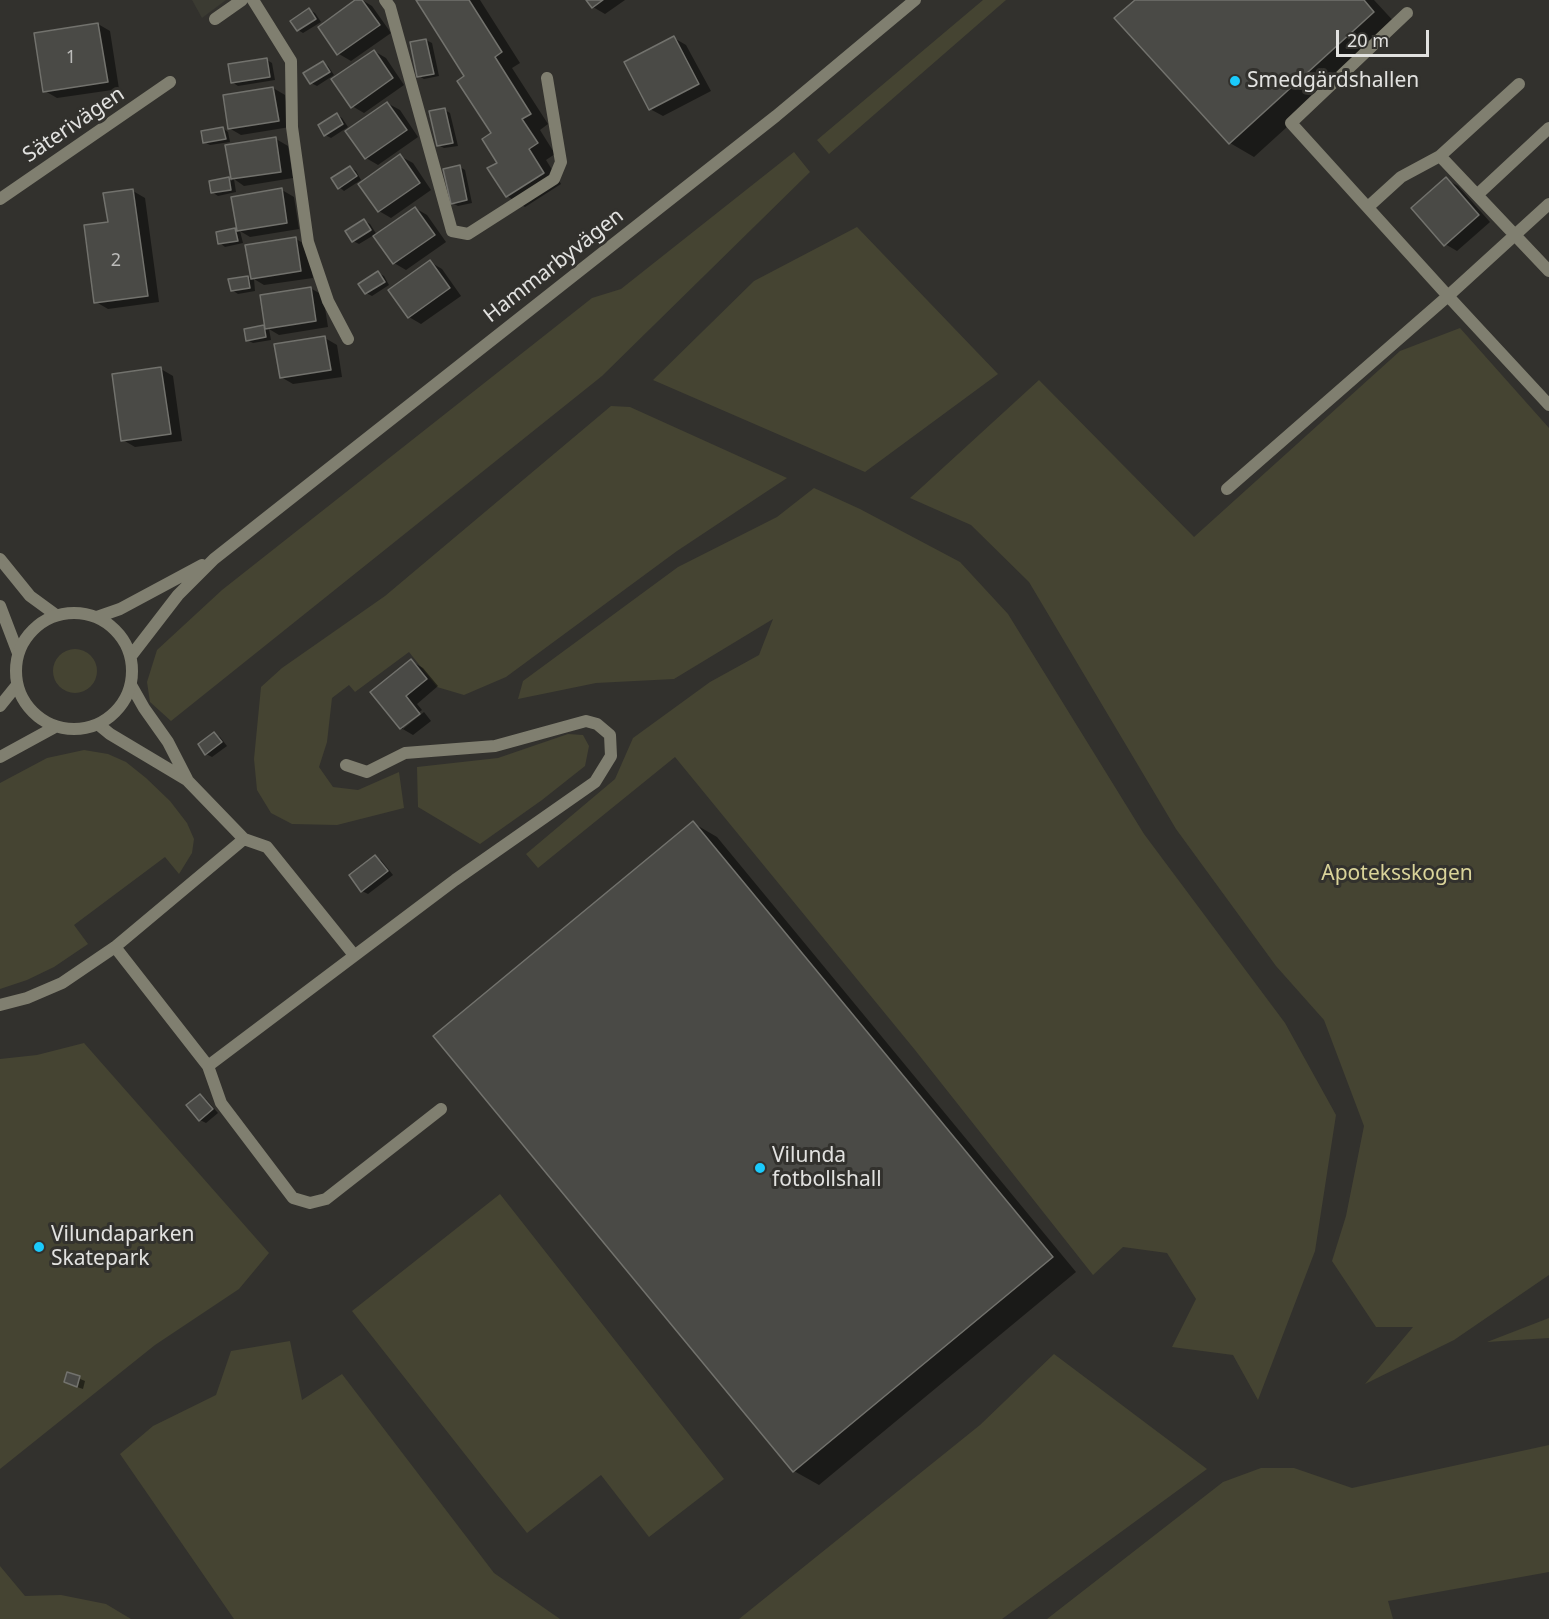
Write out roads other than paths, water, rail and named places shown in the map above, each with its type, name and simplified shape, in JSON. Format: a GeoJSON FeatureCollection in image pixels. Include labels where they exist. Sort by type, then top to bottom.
{"type":"FeatureCollection","features":[{"type":"Feature","properties":{"kind":"street"},"geometry":{"type":"LineString","coordinates":[[215,19],[242,0]]}},
{"type":"Feature","properties":{"kind":"street"},"geometry":{"type":"LineString","coordinates":[[253,0],[291,61],[292,127],[308,242],[328,301],[348,339]]}},
{"type":"Feature","properties":{"kind":"street"},"geometry":{"type":"LineString","coordinates":[[385,0],[390,8],[452,231],[468,234],[554,180],[561,162],[547,78]]}},
{"type":"Feature","properties":{"kind":"street","name":"Hammarbyvägen"},"geometry":{"type":"LineString","coordinates":[[131,656],[178,596],[214,559],[776,116],[915,0]]}},
{"type":"Feature","properties":{"kind":"street"},"geometry":{"type":"LineString","coordinates":[[1407,13],[1291,123],[1549,405]]}},
{"type":"Feature","properties":{"kind":"street","name":"Säterivägen"},"geometry":{"type":"LineString","coordinates":[[0,199],[170,82]]}},
{"type":"Feature","properties":{"kind":"street"},"geometry":{"type":"LineString","coordinates":[[1368,207],[1401,177],[1440,156],[1519,84]]}},
{"type":"Feature","properties":{"kind":"street"},"geometry":{"type":"LineString","coordinates":[[1477,195],[1549,128]]}},
{"type":"Feature","properties":{"kind":"street"},"geometry":{"type":"LineString","coordinates":[[1440,156],[1549,271]]}},
{"type":"Feature","properties":{"kind":"street"},"geometry":{"type":"LineString","coordinates":[[1227,489],[1448,296],[1549,204]]}},
{"type":"Feature","properties":{"kind":"street"},"geometry":{"type":"LineString","coordinates":[[0,559],[30,596],[56,615]]}},
{"type":"Feature","properties":{"kind":"street","name":"Hammarbyvägen"},"geometry":{"type":"LineString","coordinates":[[97,617],[151,593],[214,559]]}},
{"type":"Feature","properties":{"kind":"street"},"geometry":{"type":"LineString","coordinates":[[0,606],[18,653]]}},
{"type":"Feature","properties":{"kind":"street"},"geometry":{"type":"LineString","coordinates":[[77,613],[97,617],[109,624],[126,644],[131,656],[133,671],[131,685],[124,702],[114,715],[99,724],[85,729],[70,730],[55,727],[38,717],[25,703],[17,685],[18,653],[24,640],[33,630],[56,615],[77,613]]}},
{"type":"Feature","properties":{"kind":"street"},"geometry":{"type":"LineString","coordinates":[[0,706],[17,685]]}},
{"type":"Feature","properties":{"kind":"street"},"geometry":{"type":"LineString","coordinates":[[131,685],[168,742],[187,780]]}},
{"type":"Feature","properties":{"kind":"street"},"geometry":{"type":"LineString","coordinates":[[208,1066],[455,880],[596,782],[611,756],[610,735],[597,724],[586,721],[495,746],[405,753],[367,772],[346,765]]}},
{"type":"Feature","properties":{"kind":"street"},"geometry":{"type":"LineString","coordinates":[[99,724],[110,734],[187,780],[244,839],[267,847],[354,955]]}},
{"type":"Feature","properties":{"kind":"street"},"geometry":{"type":"LineString","coordinates":[[0,757],[55,727]]}},
{"type":"Feature","properties":{"kind":"street"},"geometry":{"type":"LineString","coordinates":[[0,1005],[27,998],[62,983],[115,947],[244,839]]}},
{"type":"Feature","properties":{"kind":"street"},"geometry":{"type":"LineString","coordinates":[[115,947],[208,1066],[221,1103],[293,1198],[310,1203],[326,1198],[441,1109]]}},
{"type":"Feature","properties":{"kind":"place","name":"Smedgärdshallen"},"geometry":{"type":"Point","coordinates":[1235,81]}},
{"type":"Feature","properties":{"kind":"place","name":"Vilunda fotbollshall"},"geometry":{"type":"Point","coordinates":[760,1168]}},
{"type":"Feature","properties":{"kind":"place","name":"Vilundaparken Skatepark"},"geometry":{"type":"Point","coordinates":[39,1247]}},
{"type":"Feature","properties":{"kind":"park label","name":"Apoteksskogen"},"geometry":{"type":"Point","coordinates":[1397,874]}}]}
